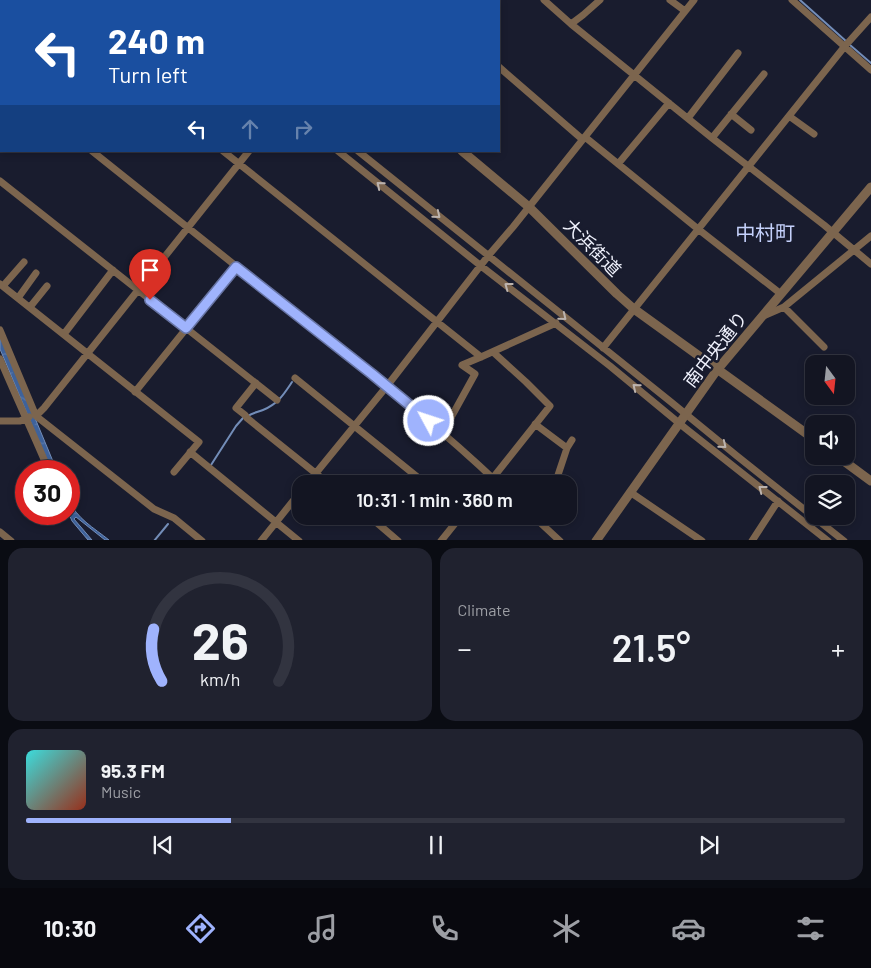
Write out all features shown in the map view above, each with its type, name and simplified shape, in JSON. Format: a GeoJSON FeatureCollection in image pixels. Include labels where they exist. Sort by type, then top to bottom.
{"type":"FeatureCollection","features":[{"type":"Feature","properties":{"kind":"street"},"geometry":{"type":"LineString","coordinates":[[544,0],[712,138],[871,264]]}},
{"type":"Feature","properties":{"kind":"street"},"geometry":{"type":"LineString","coordinates":[[571,24],[600,0]]}},
{"type":"Feature","properties":{"kind":"street"},"geometry":{"type":"LineString","coordinates":[[670,0],[685,12]]}},
{"type":"Feature","properties":{"kind":"street"},"geometry":{"type":"LineString","coordinates":[[316,473],[694,0]]}},
{"type":"Feature","properties":{"kind":"street"},"geometry":{"type":"LineString","coordinates":[[792,0],[847,44],[871,70]]}},
{"type":"Feature","properties":{"kind":"street"},"geometry":{"type":"LineString","coordinates":[[603,348],[847,44],[871,17]]}},
{"type":"Feature","properties":{"kind":"street"},"geometry":{"type":"LineString","coordinates":[[688,118],[738,53]]}},
{"type":"Feature","properties":{"kind":"street"},"geometry":{"type":"LineString","coordinates":[[500,67],[584,138],[781,294]]}},
{"type":"Feature","properties":{"kind":"street"},"geometry":{"type":"LineString","coordinates":[[712,138],[764,74]]}},
{"type":"Feature","properties":{"kind":"street"},"geometry":{"type":"LineString","coordinates":[[618,164],[669,102]]}},
{"type":"Feature","properties":{"kind":"street"},"geometry":{"type":"LineString","coordinates":[[731,114],[751,130]]}},
{"type":"Feature","properties":{"kind":"street"},"geometry":{"type":"LineString","coordinates":[[789,116],[814,134]]}},
{"type":"Feature","properties":{"kind":"street"},"geometry":{"type":"LineString","coordinates":[[93,152],[443,432],[484,475]]}},
{"type":"Feature","properties":{"kind":"street"},"geometry":{"type":"LineString","coordinates":[[224,152],[481,357]]}},
{"type":"Feature","properties":{"kind":"street"},"geometry":{"type":"LineString","coordinates":[[0,421],[20,421],[36,415],[44,408],[248,152]]}},
{"type":"Feature","properties":{"kind":"street"},"geometry":{"type":"LineString","coordinates":[[339,152],[828,540]]}},
{"type":"Feature","properties":{"kind":"street"},"geometry":{"type":"LineString","coordinates":[[359,152],[685,415],[844,540]]}},
{"type":"Feature","properties":{"kind":"street","name":"大浜街道"},"geometry":{"type":"LineString","coordinates":[[463,152],[529,207],[634,309],[805,432]]}},
{"type":"Feature","properties":{"kind":"street"},"geometry":{"type":"LineString","coordinates":[[0,181],[277,400]]}},
{"type":"Feature","properties":{"kind":"street","name":"南中央通り"},"geometry":{"type":"LineString","coordinates":[[596,540],[717,370],[871,187]]}},
{"type":"Feature","properties":{"kind":"street"},"geometry":{"type":"LineString","coordinates":[[761,317],[784,307],[871,236]]}},
{"type":"Feature","properties":{"kind":"street"},"geometry":{"type":"LineString","coordinates":[[24,262],[2,285],[199,442],[174,472]]}},
{"type":"Feature","properties":{"kind":"street"},"geometry":{"type":"LineString","coordinates":[[135,392],[236,267]]}},
{"type":"Feature","properties":{"kind":"street"},"geometry":{"type":"LineString","coordinates":[[64,334],[113,270]]}},
{"type":"Feature","properties":{"kind":"street"},"geometry":{"type":"LineString","coordinates":[[18,298],[36,273]]}},
{"type":"Feature","properties":{"kind":"street"},"geometry":{"type":"LineString","coordinates":[[30,307],[47,286]]}},
{"type":"Feature","properties":{"kind":"street"},"geometry":{"type":"LineString","coordinates":[[784,307],[824,347]]}},
{"type":"Feature","properties":{"kind":"street"},"geometry":{"type":"LineString","coordinates":[[443,432],[475,374],[462,364],[556,323]]}},
{"type":"Feature","properties":{"kind":"street"},"geometry":{"type":"LineString","coordinates":[[0,330],[36,415],[154,509],[174,518],[202,540]]}},
{"type":"Feature","properties":{"kind":"street"},"geometry":{"type":"LineString","coordinates":[[492,352],[550,406],[495,475]]}},
{"type":"Feature","properties":{"kind":"street"},"geometry":{"type":"LineString","coordinates":[[0,359],[44,460]]}},
{"type":"Feature","properties":{"kind":"street"},"geometry":{"type":"LineString","coordinates":[[295,378],[415,475]]}},
{"type":"Feature","properties":{"kind":"street"},"geometry":{"type":"LineString","coordinates":[[256,383],[236,408],[318,475]]}},
{"type":"Feature","properties":{"kind":"street"},"geometry":{"type":"LineString","coordinates":[[535,424],[567,448]]}},
{"type":"Feature","properties":{"kind":"street"},"geometry":{"type":"LineString","coordinates":[[558,475],[567,448],[572,440]]}},
{"type":"Feature","properties":{"kind":"street"},"geometry":{"type":"LineString","coordinates":[[190,452],[299,540]]}},
{"type":"Feature","properties":{"kind":"street"},"geometry":{"type":"LineString","coordinates":[[849,465],[871,481]]}},
{"type":"Feature","properties":{"kind":"street"},"geometry":{"type":"LineString","coordinates":[[630,492],[702,540]]}},
{"type":"Feature","properties":{"kind":"street"},"geometry":{"type":"LineString","coordinates":[[752,540],[778,501]]}},
{"type":"Feature","properties":{"kind":"street"},"geometry":{"type":"LineString","coordinates":[[261,540],[292,502]]}},
{"type":"Feature","properties":{"kind":"street"},"geometry":{"type":"LineString","coordinates":[[380,525],[398,540]]}},
{"type":"Feature","properties":{"kind":"street"},"geometry":{"type":"LineString","coordinates":[[441,540],[453,525]]}},
{"type":"Feature","properties":{"kind":"street"},"geometry":{"type":"LineString","coordinates":[[545,525],[560,540]]}},
{"type":"Feature","properties":{"kind":"street"},"geometry":{"type":"LineString","coordinates":[[0,532],[11,540]]}},
{"type":"Feature","properties":{"kind":"water"},"geometry":{"type":"Polygon","coordinates":[[[0,334],[52,460],[46,460],[0,349],[0,334]]]}},
{"type":"Feature","properties":{"kind":"water"},"geometry":{"type":"Polygon","coordinates":[[[80,516],[109,540],[105,540],[80,520],[80,516]]]}},
{"type":"Feature","properties":{"kind":"water"},"geometry":{"type":"Polygon","coordinates":[[[75,525],[79,525],[92,540],[88,540],[75,525]]]}},
{"type":"Feature","properties":{"kind":"waterway"},"geometry":{"type":"LineString","coordinates":[[800,0],[847,42]]}},
{"type":"Feature","properties":{"kind":"waterway"},"geometry":{"type":"LineString","coordinates":[[850,45],[871,63]]}},
{"type":"Feature","properties":{"kind":"waterway"},"geometry":{"type":"LineString","coordinates":[[248,416],[277,402],[292,382]]}},
{"type":"Feature","properties":{"kind":"waterway"},"geometry":{"type":"LineString","coordinates":[[211,465],[243,418]]}},
{"type":"Feature","properties":{"kind":"waterway"},"geometry":{"type":"LineString","coordinates":[[155,540],[168,524]]}},
{"type":"Feature","properties":{"kind":"district","name":"中村町"},"geometry":{"type":"Point","coordinates":[765,232]}},
{"type":"Feature","properties":{"kind":"route"},"geometry":{"type":"LineString","coordinates":[[150,300],[186,328],[236,267],[429,421]]}}]}
